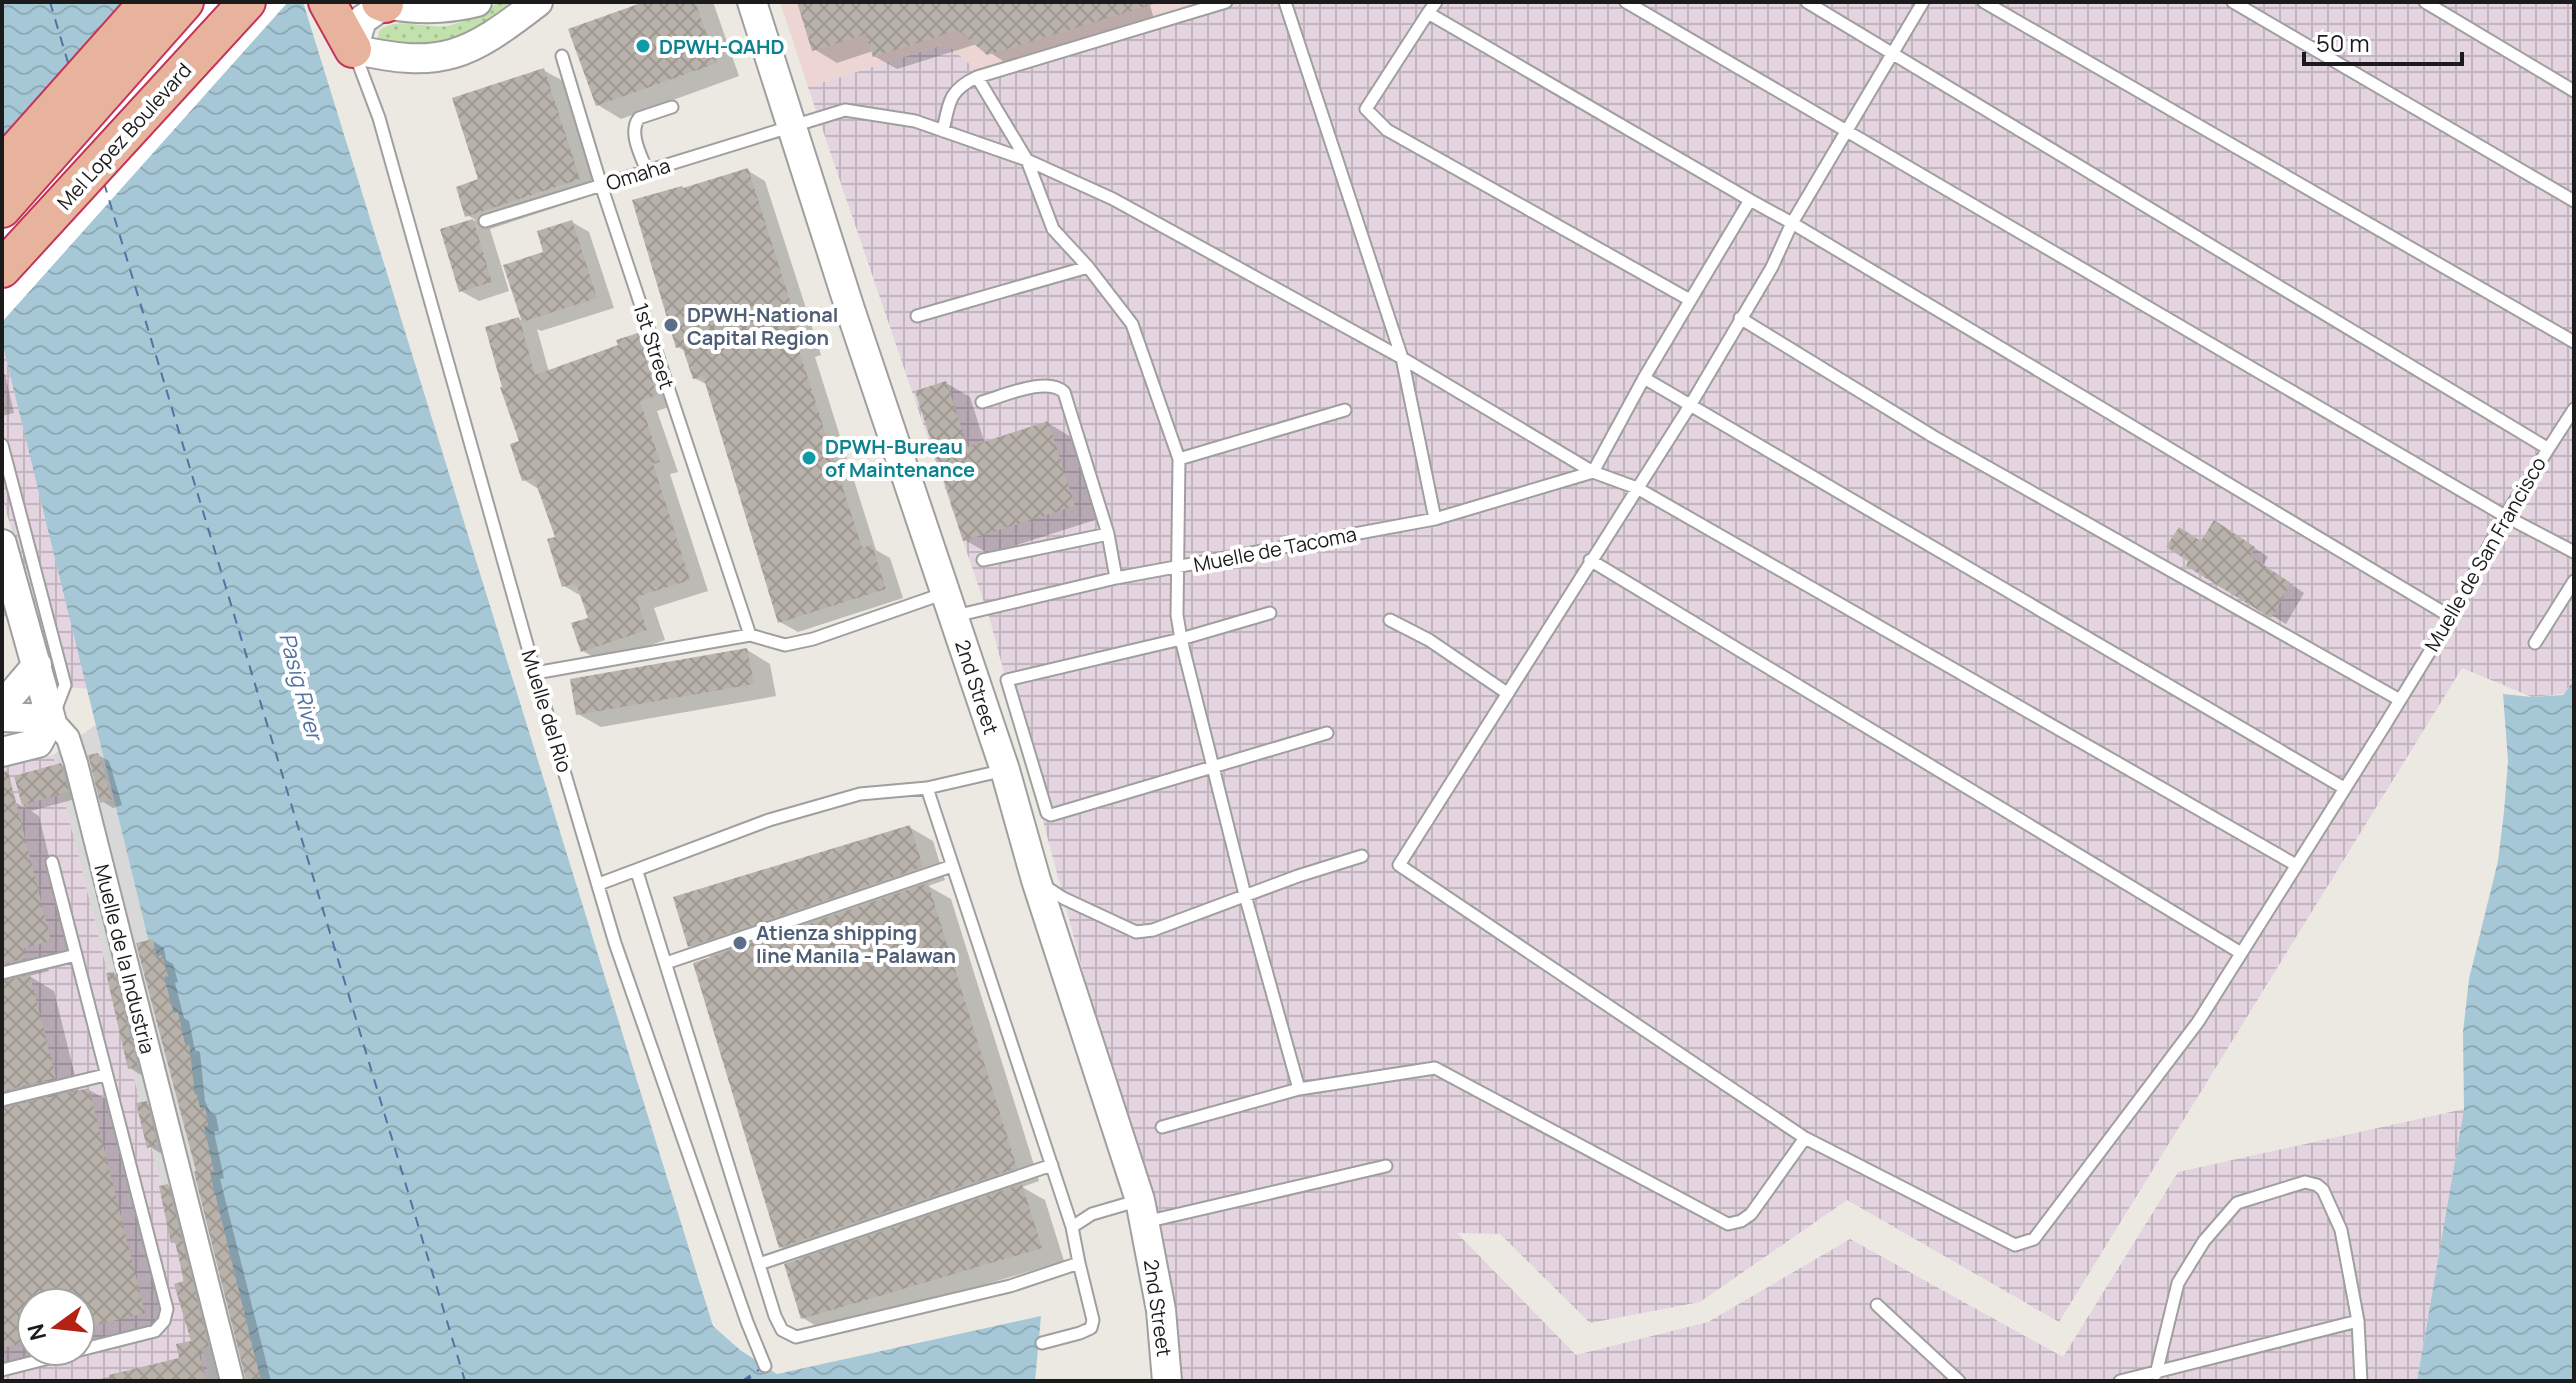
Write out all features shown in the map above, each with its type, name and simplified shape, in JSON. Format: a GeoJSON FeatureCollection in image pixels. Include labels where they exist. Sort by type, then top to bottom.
{"type":"FeatureCollection","features":[{"type":"Feature","properties":{"kind":"highway"},"geometry":{"type":"LineString","coordinates":[[2,166],[148,2]]}},
{"type":"Feature","properties":{"kind":"highway"},"geometry":{"type":"LineString","coordinates":[[2,209],[185,2]]}},
{"type":"Feature","properties":{"kind":"highway","name":"Mel Lopez Boulevard"},"geometry":{"type":"LineString","coordinates":[[2,269],[247,2]]}},
{"type":"Feature","properties":{"kind":"highway"},"geometry":{"type":"LineString","coordinates":[[327,2],[353,49]]}},
{"type":"Feature","properties":{"kind":"street"},"geometry":{"type":"LineString","coordinates":[[477,2],[443,9],[382,3],[362,20],[353,49],[409,60],[456,53],[494,35],[538,2]]}},
{"type":"Feature","properties":{"kind":"street","name":"2nd Street"},"geometry":{"type":"LineString","coordinates":[[752,2],[1005,770],[1036,880],[1142,1211],[1161,1310],[1167,1381]]}},
{"type":"Feature","properties":{"kind":"street","name":"Muelle de la Industria"},"geometry":{"type":"LineString","coordinates":[[2,544],[51,719],[68,738],[76,763],[232,1381]]}},
{"type":"Feature","properties":{"kind":"street"},"geometry":{"type":"LineString","coordinates":[[2,706],[37,665]]}},
{"type":"Feature","properties":{"kind":"street"},"geometry":{"type":"LineString","coordinates":[[2,717],[51,719],[38,743],[2,752]]}},
{"type":"Feature","properties":{"kind":"lane"},"geometry":{"type":"LineString","coordinates":[[943,131],[955,91],[977,77],[1226,2]]}},
{"type":"Feature","properties":{"kind":"lane"},"geometry":{"type":"LineString","coordinates":[[1285,2],[1402,358],[1435,519]]}},
{"type":"Feature","properties":{"kind":"lane"},"geometry":{"type":"LineString","coordinates":[[1626,2],[2505,516],[2574,552]]}},
{"type":"Feature","properties":{"kind":"lane"},"geometry":{"type":"LineString","coordinates":[[1807,2],[2547,448]]}},
{"type":"Feature","properties":{"kind":"lane"},"geometry":{"type":"LineString","coordinates":[[1390,620],[1429,640],[1507,693],[1691,404],[1772,267],[1792,223],[1923,2]]}},
{"type":"Feature","properties":{"kind":"lane"},"geometry":{"type":"LineString","coordinates":[[1984,2],[2574,342]]}},
{"type":"Feature","properties":{"kind":"lane"},"geometry":{"type":"LineString","coordinates":[[2233,2],[2574,201]]}},
{"type":"Feature","properties":{"kind":"lane"},"geometry":{"type":"LineString","coordinates":[[2425,2],[2574,91]]}},
{"type":"Feature","properties":{"kind":"lane"},"geometry":{"type":"LineString","coordinates":[[1690,300],[1400,138],[1373,118],[1366,109],[1432,7],[2451,617]]}},
{"type":"Feature","properties":{"kind":"lane","name":"Muelle del Rio"},"geometry":{"type":"LineString","coordinates":[[353,49],[379,118],[535,673],[625,972],[765,1366]]}},
{"type":"Feature","properties":{"kind":"lane","name":"1st Street"},"geometry":{"type":"LineString","coordinates":[[562,56],[601,185],[750,635]]}},
{"type":"Feature","properties":{"kind":"lane"},"geometry":{"type":"LineString","coordinates":[[977,77],[1027,160],[1053,229],[1088,267],[1132,324],[1179,459],[1177,615],[1181,639],[1245,895],[1299,1089]]}},
{"type":"Feature","properties":{"kind":"lane"},"geometry":{"type":"LineString","coordinates":[[647,171],[633,131],[635,123],[639,118],[672,107]]}},
{"type":"Feature","properties":{"kind":"lane","name":"Omaha"},"geometry":{"type":"LineString","coordinates":[[485,221],[845,110],[915,121],[1027,160],[1113,199],[1402,358],[1593,472],[1637,488],[2296,865]]}},
{"type":"Feature","properties":{"kind":"lane"},"geometry":{"type":"LineString","coordinates":[[1593,472],[1644,378],[1750,200]]}},
{"type":"Feature","properties":{"kind":"lane"},"geometry":{"type":"LineString","coordinates":[[917,316],[1088,267]]}},
{"type":"Feature","properties":{"kind":"lane"},"geometry":{"type":"LineString","coordinates":[[1740,318],[1934,437],[2400,700]]}},
{"type":"Feature","properties":{"kind":"lane"},"geometry":{"type":"LineString","coordinates":[[1644,378],[2344,788]]}},
{"type":"Feature","properties":{"kind":"lane"},"geometry":{"type":"LineString","coordinates":[[982,402],[1045,384],[1057,386],[1064,392],[1108,534],[1116,578]]}},
{"type":"Feature","properties":{"kind":"lane","name":"Muelle de San Francisco"},"geometry":{"type":"LineString","coordinates":[[1507,693],[1399,865],[1805,1138],[2015,1245],[2025,1243],[2034,1239],[2198,1022],[2451,617],[2505,516],[2574,409]]}},
{"type":"Feature","properties":{"kind":"lane"},"geometry":{"type":"LineString","coordinates":[[1179,459],[1345,410]]}},
{"type":"Feature","properties":{"kind":"lane"},"geometry":{"type":"LineString","coordinates":[[2,445],[65,685],[51,719]]}},
{"type":"Feature","properties":{"kind":"lane","name":"Muelle de Tacoma"},"geometry":{"type":"LineString","coordinates":[[750,635],[785,645],[949,605],[990,606],[1116,578],[1179,568],[1204,560],[1435,519],[1593,472]]}},
{"type":"Feature","properties":{"kind":"lane"},"geometry":{"type":"LineString","coordinates":[[983,560],[1108,534]]}},
{"type":"Feature","properties":{"kind":"lane"},"geometry":{"type":"LineString","coordinates":[[1590,560],[2241,953]]}},
{"type":"Feature","properties":{"kind":"lane"},"geometry":{"type":"LineString","coordinates":[[2535,643],[2574,581]]}},
{"type":"Feature","properties":{"kind":"lane"},"geometry":{"type":"LineString","coordinates":[[1270,613],[1181,639],[1006,682],[1047,813],[1051,815],[1327,733]]}},
{"type":"Feature","properties":{"kind":"lane"},"geometry":{"type":"LineString","coordinates":[[535,673],[750,635]]}},
{"type":"Feature","properties":{"kind":"lane"},"geometry":{"type":"LineString","coordinates":[[599,884],[784,816],[860,794],[927,788],[1005,770]]}},
{"type":"Feature","properties":{"kind":"lane"},"geometry":{"type":"LineString","coordinates":[[927,788],[1072,1227],[1093,1320],[1091,1328],[1080,1333],[1042,1343]]}},
{"type":"Feature","properties":{"kind":"lane"},"geometry":{"type":"LineString","coordinates":[[1036,880],[1063,898],[1136,932],[1153,930],[1362,856]]}},
{"type":"Feature","properties":{"kind":"lane"},"geometry":{"type":"LineString","coordinates":[[52,862],[167,1309],[164,1321],[155,1331],[96,1346]]}},
{"type":"Feature","properties":{"kind":"lane"},"geometry":{"type":"LineString","coordinates":[[666,963],[952,866]]}},
{"type":"Feature","properties":{"kind":"lane"},"geometry":{"type":"LineString","coordinates":[[637,872],[775,1316],[782,1330],[796,1337],[1010,1286],[1079,1263]]}},
{"type":"Feature","properties":{"kind":"lane"},"geometry":{"type":"LineString","coordinates":[[2,973],[76,955]]}},
{"type":"Feature","properties":{"kind":"lane"},"geometry":{"type":"LineString","coordinates":[[1162,1127],[1299,1089],[1435,1068],[1728,1224],[1741,1221],[1751,1214],[1805,1138]]}},
{"type":"Feature","properties":{"kind":"lane"},"geometry":{"type":"LineString","coordinates":[[2,1100],[105,1075]]}},
{"type":"Feature","properties":{"kind":"lane"},"geometry":{"type":"LineString","coordinates":[[759,1264],[1052,1165]]}},
{"type":"Feature","properties":{"kind":"lane"},"geometry":{"type":"LineString","coordinates":[[1072,1227],[1092,1214],[1142,1211],[1386,1166]]}},
{"type":"Feature","properties":{"kind":"lane"},"geometry":{"type":"LineString","coordinates":[[2156,1374],[2178,1283],[2204,1241],[2237,1203],[2305,1182],[2323,1190],[2341,1230],[2358,1321],[2361,1381]]}},
{"type":"Feature","properties":{"kind":"lane"},"geometry":{"type":"LineString","coordinates":[[1877,1305],[1959,1381]]}},
{"type":"Feature","properties":{"kind":"lane"},"geometry":{"type":"LineString","coordinates":[[2120,1381],[2358,1321]]}},
{"type":"Feature","properties":{"kind":"shaded area"},"geometry":{"type":"Polygon","coordinates":[[[780,2],[1209,2],[979,72],[946,44],[808,87],[780,2]]]}},
{"type":"Feature","properties":{"kind":"shaded area"},"geometry":{"type":"Polygon","coordinates":[[[1209,2],[2574,2],[2574,680],[2563,694],[2532,697],[2462,668],[2059,1322],[1847,1200],[1700,1302],[1590,1323],[1500,1234],[1457,1233],[1576,1355],[1708,1322],[1850,1239],[2063,1357],[2178,1172],[2464,1109],[2417,1381],[1175,1381],[1166,1286],[990,620],[808,87],[946,44],[979,72],[1209,2]]]}},
{"type":"Feature","properties":{"kind":"shaded area"},"geometry":{"type":"Polygon","coordinates":[[[2,342],[88,689],[55,686],[2,496],[2,342]]]}},
{"type":"Feature","properties":{"kind":"shaded area"},"geometry":{"type":"Polygon","coordinates":[[[97,724],[251,1381],[210,1381],[53,755],[97,724]]]}},
{"type":"Feature","properties":{"kind":"shaded area"},"geometry":{"type":"Polygon","coordinates":[[[53,755],[210,1381],[2,1381],[2,766],[53,755]]]}},
{"type":"Feature","properties":{"kind":"green space"},"geometry":{"type":"Polygon","coordinates":[[[499,2],[515,2],[478,30],[437,47],[382,43],[378,38],[379,31],[393,24],[447,26],[481,13],[499,2]]]}},
{"type":"Feature","properties":{"kind":"water","name":"Pasig River"},"geometry":{"type":"Polygon","coordinates":[[[2,2],[303,2],[713,1326],[740,1350],[777,1374],[1041,1316],[1035,1381],[251,1381],[168,1020],[2,342],[2,2]]]}},
{"type":"Feature","properties":{"kind":"water"},"geometry":{"type":"Polygon","coordinates":[[[2574,680],[2574,1381],[2417,1381],[2464,1109],[2463,1032],[2469,979],[2498,861],[2508,761],[2503,694],[2532,697],[2563,695],[2574,680]]]}},
{"type":"Feature","properties":{"kind":"pier"},"geometry":{"type":"Polygon","coordinates":[[[132,2],[288,2],[2,322],[2,147],[132,2]]]}},
{"type":"Feature","properties":{"kind":"building","name":"DPWH-QAHD"},"geometry":{"type":"Polygon","coordinates":[[[644,2],[695,2],[717,63],[596,106],[568,29],[644,2]]]}},
{"type":"Feature","properties":{"kind":"building"},"geometry":{"type":"Polygon","coordinates":[[[797,2],[1146,2],[1147,6],[987,55],[958,30],[873,57],[866,34],[812,51],[797,2]]]}},
{"type":"Feature","properties":{"kind":"building"},"geometry":{"type":"Polygon","coordinates":[[[544,68],[580,179],[465,217],[456,187],[478,179],[452,98],[544,68]]]}},
{"type":"Feature","properties":{"kind":"building"},"geometry":{"type":"Polygon","coordinates":[[[748,168],[804,345],[798,347],[862,548],[872,545],[886,589],[778,623],[703,376],[693,379],[682,346],[676,348],[632,200],[748,168]]]}},
{"type":"Feature","properties":{"kind":"building"},"geometry":{"type":"Polygon","coordinates":[[[473,219],[492,282],[459,292],[440,229],[473,219]]]}},
{"type":"Feature","properties":{"kind":"building"},"geometry":{"type":"Polygon","coordinates":[[[572,220],[597,298],[522,322],[503,265],[543,252],[537,231],[572,220]]]}},
{"type":"Feature","properties":{"kind":"building"},"geometry":{"type":"Polygon","coordinates":[[[519,317],[535,375],[618,345],[616,340],[638,333],[657,395],[640,401],[660,462],[653,464],[690,580],[636,597],[647,630],[581,652],[571,623],[588,618],[576,583],[562,587],[547,539],[555,537],[534,478],[522,481],[510,444],[519,441],[500,387],[485,327],[519,317]]]}},
{"type":"Feature","properties":{"kind":"building"},"geometry":{"type":"Polygon","coordinates":[[[946,381],[968,447],[1048,421],[1075,506],[963,541],[915,391],[946,381]]]}},
{"type":"Feature","properties":{"kind":"building"},"geometry":{"type":"Polygon","coordinates":[[[2214,520],[2255,547],[2250,556],[2291,583],[2271,618],[2186,566],[2188,561],[2166,547],[2179,527],[2201,541],[2214,520]]]}},
{"type":"Feature","properties":{"kind":"building"},"geometry":{"type":"Polygon","coordinates":[[[747,648],[754,684],[576,715],[570,679],[747,648]]]}},
{"type":"Feature","properties":{"kind":"building"},"geometry":{"type":"Polygon","coordinates":[[[98,753],[112,799],[100,803],[88,755],[98,753]]]}},
{"type":"Feature","properties":{"kind":"building"},"geometry":{"type":"Polygon","coordinates":[[[61,763],[69,792],[22,805],[14,776],[61,763]]]}},
{"type":"Feature","properties":{"kind":"building"},"geometry":{"type":"Polygon","coordinates":[[[8,771],[51,941],[24,948],[26,958],[2,964],[2,772],[8,771]]]}},
{"type":"Feature","properties":{"kind":"building"},"geometry":{"type":"Polygon","coordinates":[[[910,825],[923,867],[688,947],[673,897],[910,825]]]}},
{"type":"Feature","properties":{"kind":"building"},"geometry":{"type":"Polygon","coordinates":[[[928,883],[1017,1168],[779,1248],[693,963],[928,883]]]}},
{"type":"Feature","properties":{"kind":"building"},"geometry":{"type":"Polygon","coordinates":[[[153,939],[156,957],[162,955],[168,976],[164,977],[174,1013],[178,1012],[185,1044],[189,1044],[195,1095],[200,1108],[205,1107],[208,1125],[204,1126],[214,1172],[210,1173],[261,1381],[246,1381],[196,1171],[136,943],[153,939]]]}},
{"type":"Feature","properties":{"kind":"building"},"geometry":{"type":"Polygon","coordinates":[[[114,972],[138,1067],[128,1069],[106,973],[114,972]]]}},
{"type":"Feature","properties":{"kind":"building"},"geometry":{"type":"Polygon","coordinates":[[[30,975],[56,1078],[2,1091],[2,981],[30,975]]]}},
{"type":"Feature","properties":{"kind":"building"},"geometry":{"type":"Polygon","coordinates":[[[89,1088],[145,1313],[96,1325],[96,1287],[16,1287],[16,1345],[2,1348],[2,1108],[89,1088]]]}},
{"type":"Feature","properties":{"kind":"building"},"geometry":{"type":"Polygon","coordinates":[[[147,1101],[158,1145],[147,1148],[136,1103],[147,1101]]]}},
{"type":"Feature","properties":{"kind":"building"},"geometry":{"type":"Polygon","coordinates":[[[168,1184],[209,1347],[198,1350],[206,1381],[110,1381],[109,1375],[179,1358],[176,1344],[191,1341],[174,1284],[184,1281],[175,1242],[171,1243],[159,1186],[168,1184]]]}},
{"type":"Feature","properties":{"kind":"building"},"geometry":{"type":"Polygon","coordinates":[[[1022,1184],[1042,1248],[801,1319],[784,1264],[1022,1184]]]}},
{"type":"Feature","properties":{"kind":"ferry route"},"geometry":{"type":"LineString","coordinates":[[50,2],[69,66]]}},
{"type":"Feature","properties":{"kind":"ferry route"},"geometry":{"type":"LineString","coordinates":[[104,183],[465,1381]]}},
{"type":"Feature","properties":{"kind":"ferry route"},"geometry":{"type":"LineString","coordinates":[[742,1381],[760,1369]]}},
{"type":"Feature","properties":{"kind":"ferry route"},"geometry":{"type":"LineString","coordinates":[[746,1381],[751,1377]]}},
{"type":"Feature","properties":{"kind":"place","name":"DPWH-QAHD"},"geometry":{"type":"Point","coordinates":[643,46]}},
{"type":"Feature","properties":{"kind":"place","name":"DPWH-National Capital Region"},"geometry":{"type":"Point","coordinates":[671,325]}},
{"type":"Feature","properties":{"kind":"place","name":"DPWH-Bureau of Maintenance"},"geometry":{"type":"Point","coordinates":[809,458]}},
{"type":"Feature","properties":{"kind":"place","name":"Atienza shipping line Manila - Palawan"},"geometry":{"type":"Point","coordinates":[740,943]}}]}
